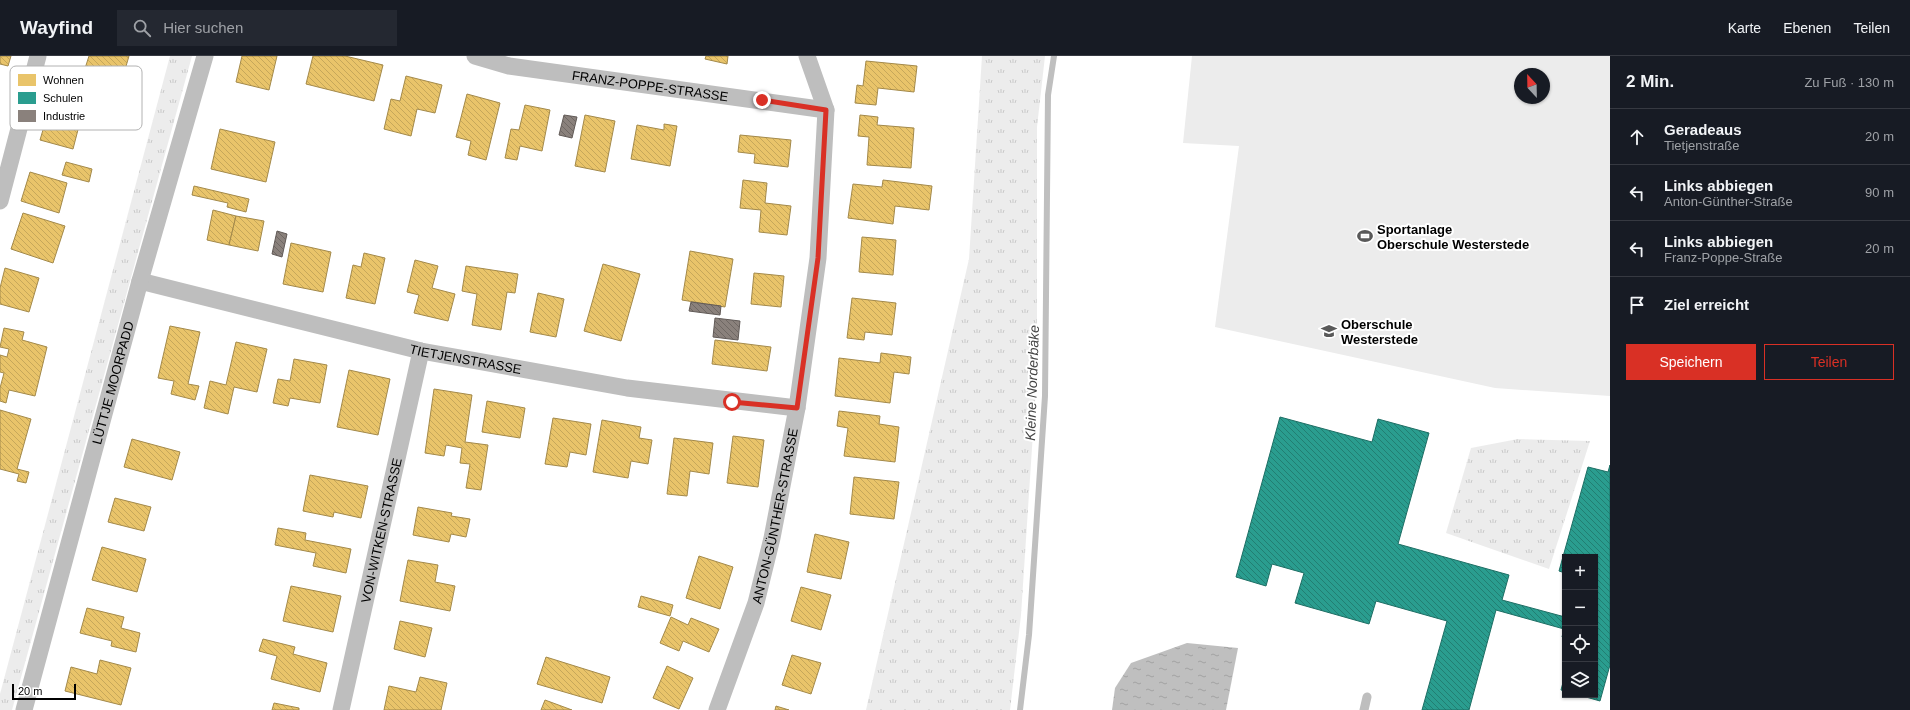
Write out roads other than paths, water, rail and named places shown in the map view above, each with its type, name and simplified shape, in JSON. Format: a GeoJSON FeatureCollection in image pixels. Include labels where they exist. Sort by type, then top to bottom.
{"type":"FeatureCollection","features":[{"type":"Feature","properties":{"kind":"street"},"geometry":{"type":"LineString","coordinates":[[35,66],[38,56]]}},
{"type":"Feature","properties":{"kind":"street","name":"LÜTTJE MOORPADD"},"geometry":{"type":"LineString","coordinates":[[24,710],[140,281],[205,56]]}},
{"type":"Feature","properties":{"kind":"street","name":"FRANZ-POPPE-STRASSE"},"geometry":{"type":"LineString","coordinates":[[475,56],[509,66],[826,110]]}},
{"type":"Feature","properties":{"kind":"street","name":"ANTON-GÜNTHER-STRASSE"},"geometry":{"type":"LineString","coordinates":[[717,710],[756,603],[772,538],[797,408],[818,258],[826,110],[807,56]]}},
{"type":"Feature","properties":{"kind":"street"},"geometry":{"type":"LineString","coordinates":[[0,201],[19,130]]}},
{"type":"Feature","properties":{"kind":"street","name":"TIETJENSTRASSE"},"geometry":{"type":"LineString","coordinates":[[140,281],[422,351],[627,388],[797,408]]}},
{"type":"Feature","properties":{"kind":"street","name":"VON-WITKEN-STRASSE"},"geometry":{"type":"LineString","coordinates":[[341,710],[422,351]]}},
{"type":"Feature","properties":{"kind":"lane"},"geometry":{"type":"LineString","coordinates":[[1364,710],[1367,697]]}},
{"type":"Feature","properties":{"kind":"water"},"geometry":{"type":"Polygon","coordinates":[[[1187,643],[1238,648],[1226,710],[1112,710],[1115,688],[1131,663],[1187,643]]]}},
{"type":"Feature","properties":{"kind":"waterway","name":"Kleine Norderbäke"},"geometry":{"type":"LineString","coordinates":[[1020,710],[1029,635],[1045,396],[1048,95],[1054,56]]}},
{"type":"Feature","properties":{"kind":"place","name":"Sportanlage Oberschule Westerstede"},"geometry":{"type":"Point","coordinates":[1365,236]}},
{"type":"Feature","properties":{"kind":"place","name":"Oberschule Westerstede"},"geometry":{"type":"Point","coordinates":[1329,331]}}]}
